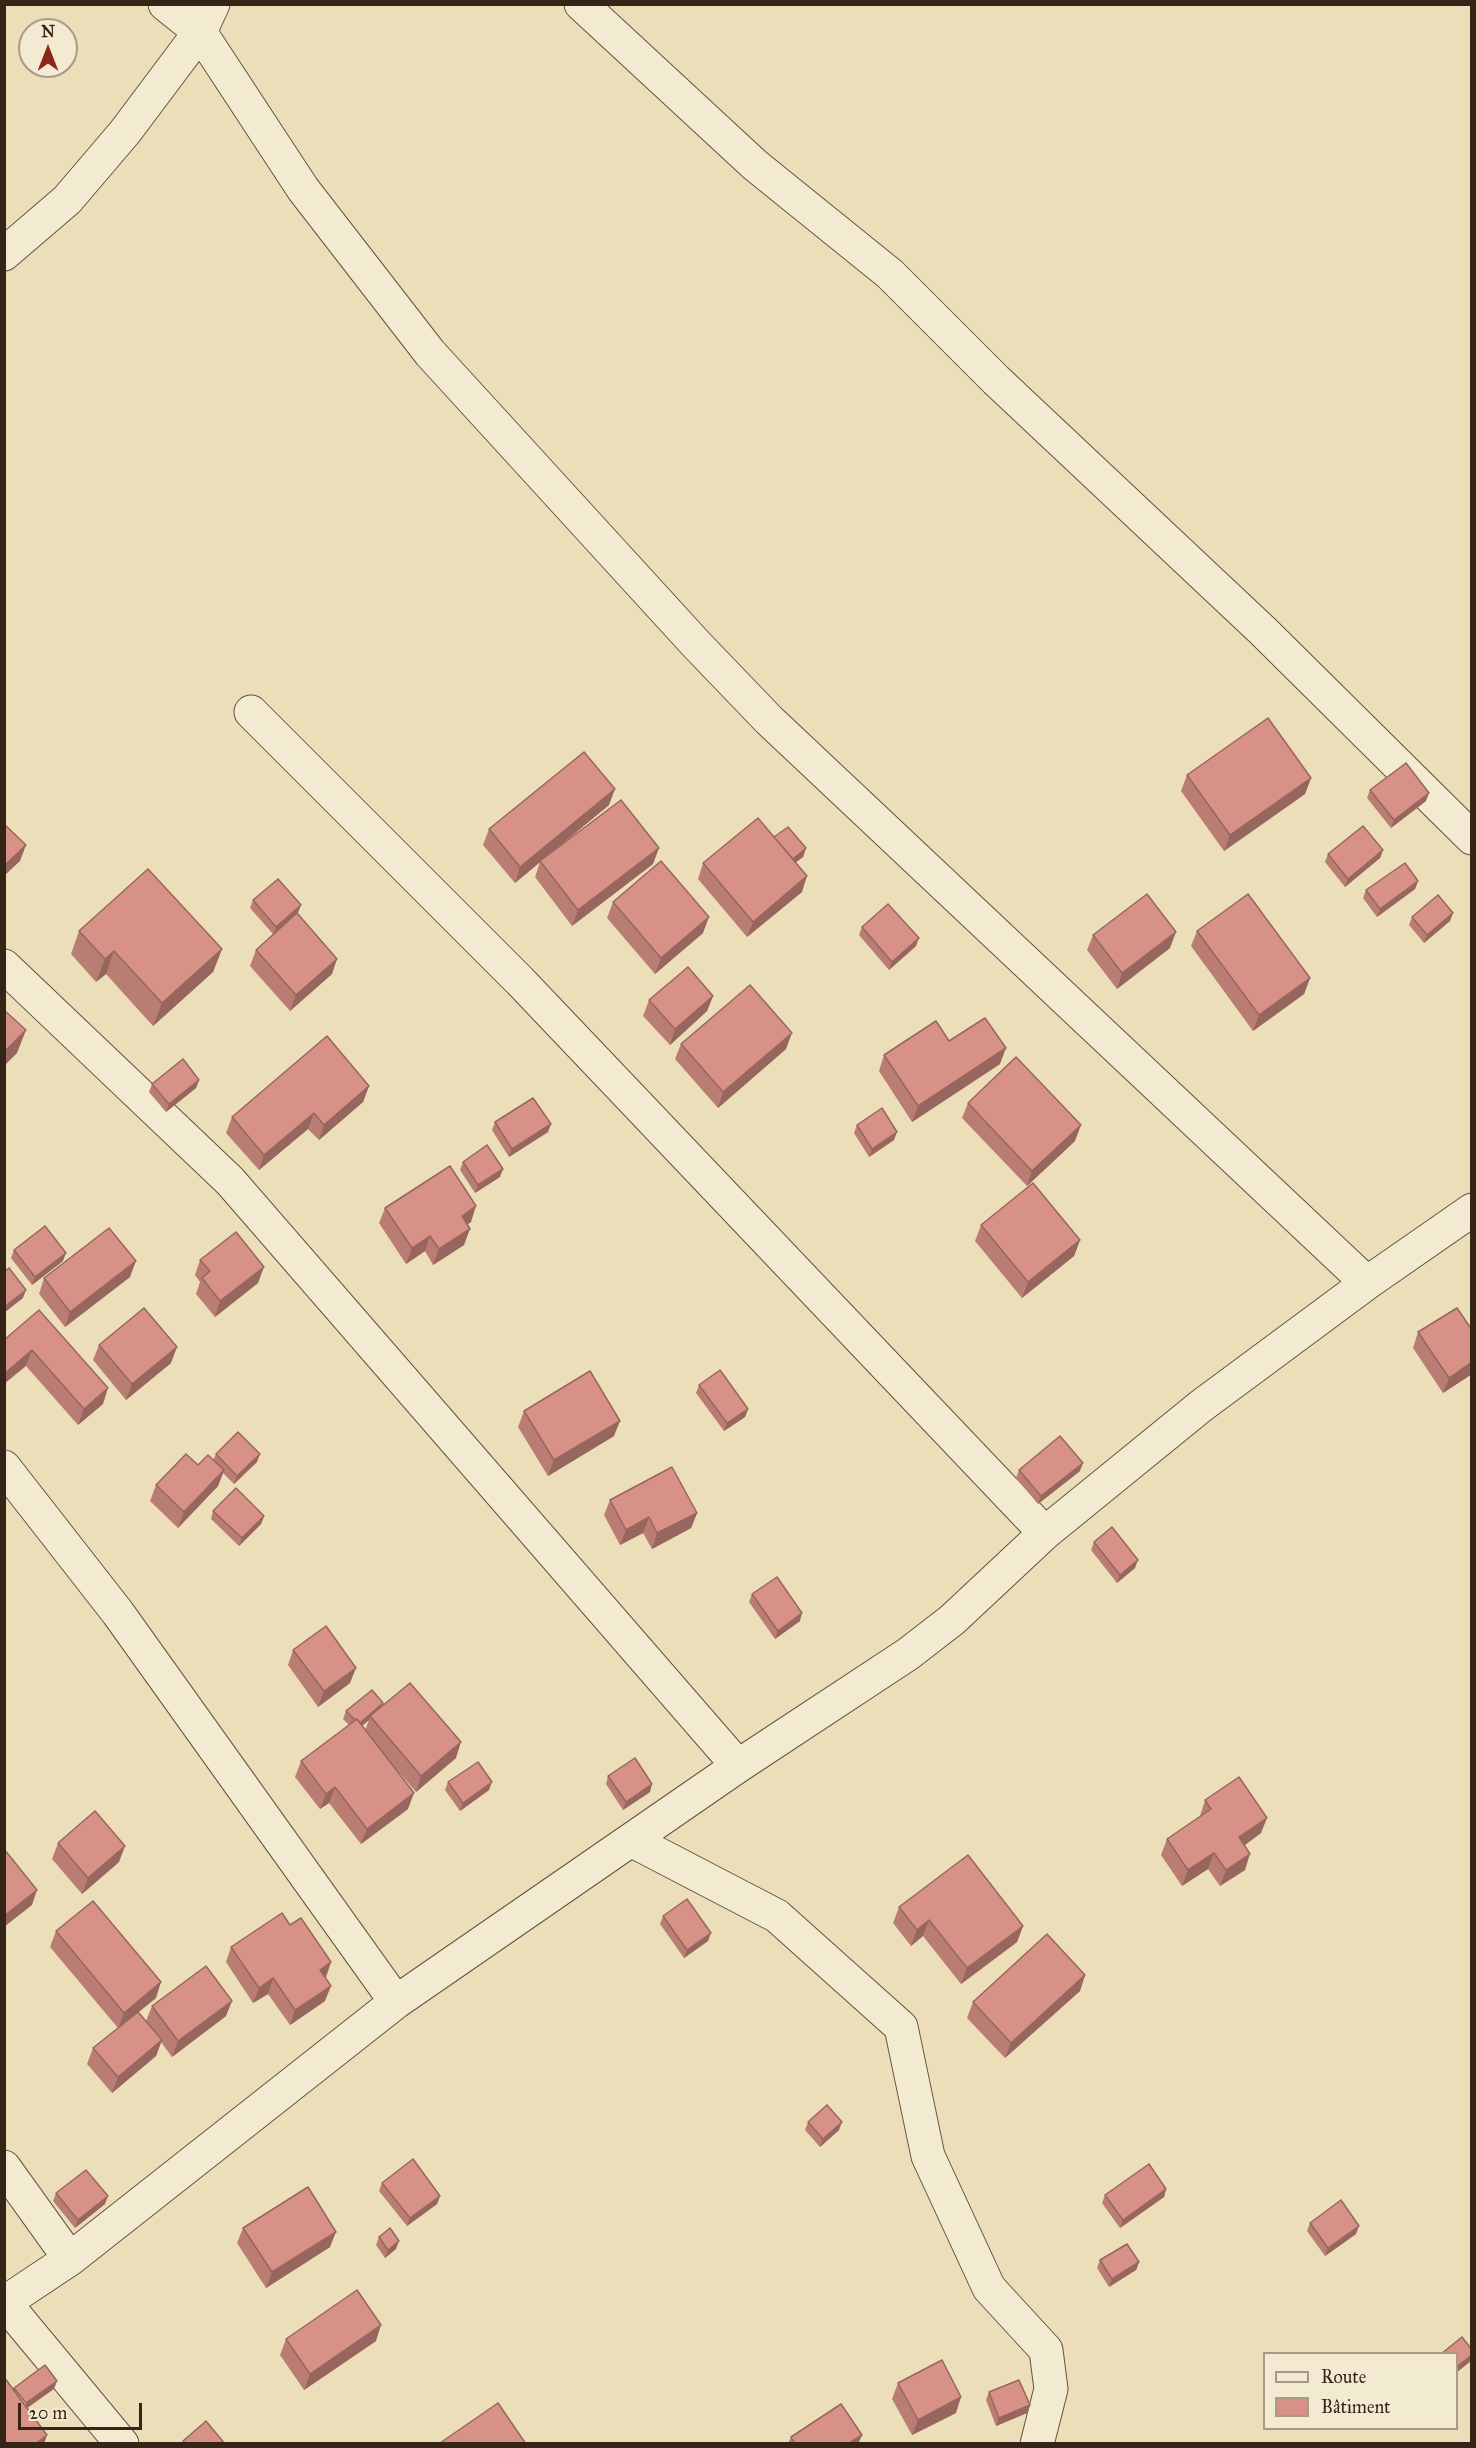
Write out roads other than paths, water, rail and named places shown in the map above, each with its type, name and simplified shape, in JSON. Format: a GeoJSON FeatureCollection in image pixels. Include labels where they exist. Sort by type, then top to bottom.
{"type":"FeatureCollection","features":[{"type":"Feature","properties":{"kind":"street"},"geometry":{"type":"LineString","coordinates":[[165,4],[206,19],[303,189],[430,353],[696,644],[769,720],[1366,1283]]}},
{"type":"Feature","properties":{"kind":"street"},"geometry":{"type":"LineString","coordinates":[[581,4],[755,165],[890,274],[996,380],[1263,631],[1472,838]]}},
{"type":"Feature","properties":{"kind":"street"},"geometry":{"type":"LineString","coordinates":[[4,254],[67,200],[124,132],[206,19]]}},
{"type":"Feature","properties":{"kind":"street"},"geometry":{"type":"LineString","coordinates":[[251,712],[520,981],[1045,1533]]}},
{"type":"Feature","properties":{"kind":"street"},"geometry":{"type":"LineString","coordinates":[[4,966],[230,1181],[738,1766]]}},
{"type":"Feature","properties":{"kind":"street"},"geometry":{"type":"LineString","coordinates":[[122,2444],[5,2303],[69,2259],[396,2002],[738,1766],[908,1654],[952,1620],[1045,1533],[1201,1406],[1366,1283],[1472,1210]]}},
{"type":"Feature","properties":{"kind":"street"},"geometry":{"type":"LineString","coordinates":[[4,1467],[118,1613],[396,2002]]}},
{"type":"Feature","properties":{"kind":"street"},"geometry":{"type":"LineString","coordinates":[[631,1840],[777,1916],[901,2027],[928,2156],[989,2288],[1046,2350],[1051,2389],[1036,2444]]}},
{"type":"Feature","properties":{"kind":"street"},"geometry":{"type":"LineString","coordinates":[[4,2167],[69,2259]]}}]}
